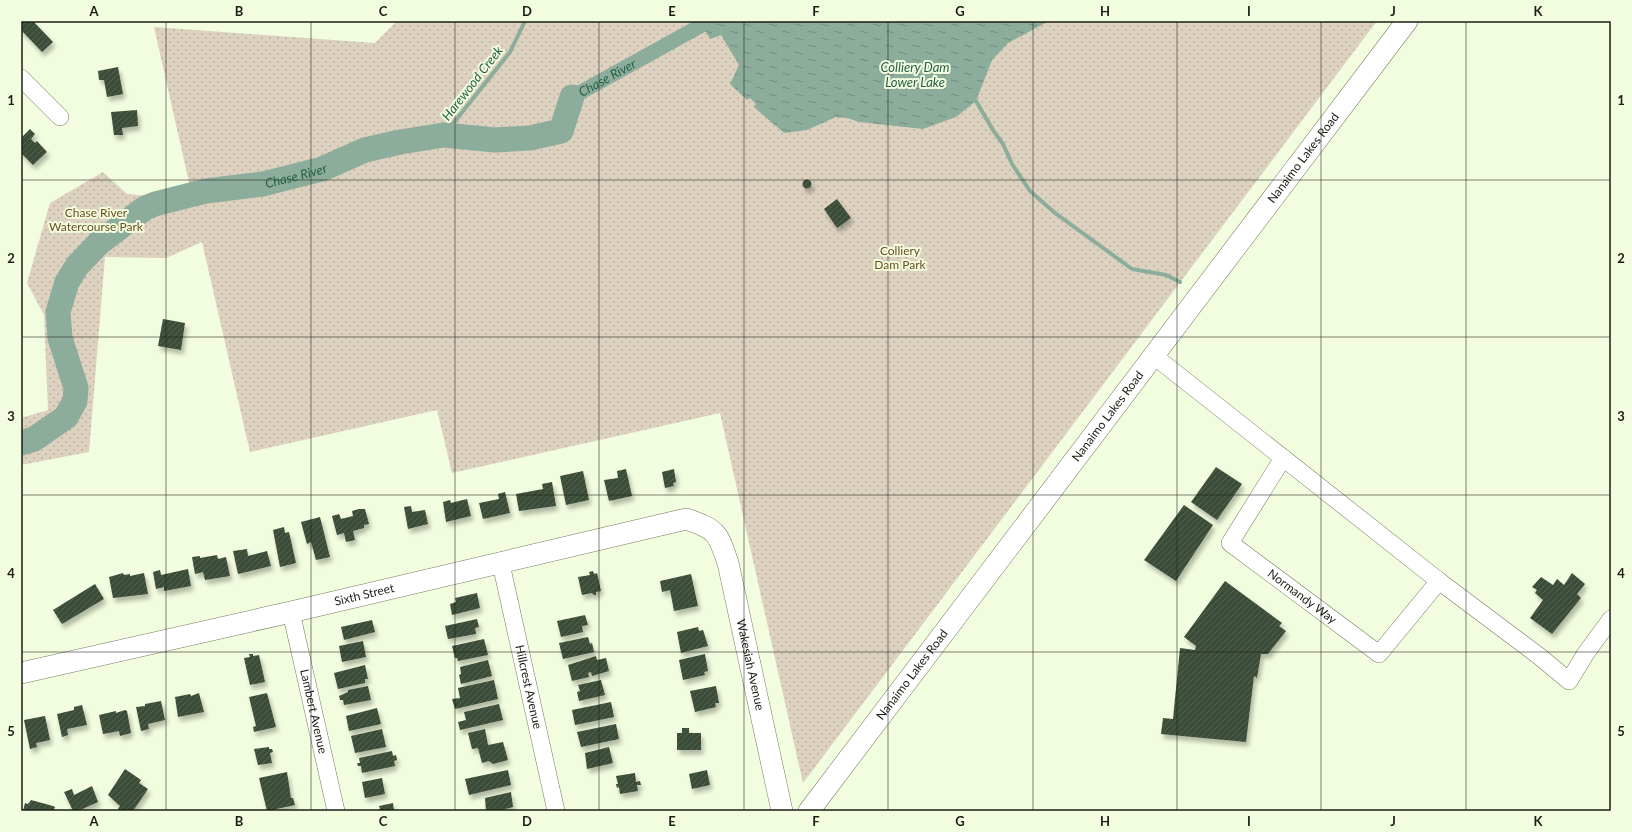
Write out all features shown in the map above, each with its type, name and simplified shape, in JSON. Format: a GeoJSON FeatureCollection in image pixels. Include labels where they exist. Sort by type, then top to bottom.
{"type":"FeatureCollection","features":[{"type":"Feature","properties":{"kind":"street","name":"Nanaimo Lakes Road"},"geometry":{"type":"LineString","coordinates":[[809,811],[1407,21]]}},
{"type":"Feature","properties":{"kind":"street"},"geometry":{"type":"LineString","coordinates":[[21,78],[60,117]]}},
{"type":"Feature","properties":{"kind":"street"},"geometry":{"type":"LineString","coordinates":[[1154,356],[1439,581],[1488,616],[1569,681],[1586,653],[1611,619]]}},
{"type":"Feature","properties":{"kind":"street","name":"Normandy Way"},"geometry":{"type":"LineString","coordinates":[[1283,458],[1230,543],[1379,654],[1439,581]]}},
{"type":"Feature","properties":{"kind":"street","name":"Sixth Street"},"geometry":{"type":"LineString","coordinates":[[21,673],[501,564],[686,519],[706,526]]}},
{"type":"Feature","properties":{"kind":"street","name":"Wakesiah Avenue"},"geometry":{"type":"LineString","coordinates":[[706,526],[719,536],[728,562],[782,811]]}},
{"type":"Feature","properties":{"kind":"street","name":"Hillcrest Avenue"},"geometry":{"type":"LineString","coordinates":[[501,564],[556,811]]}},
{"type":"Feature","properties":{"kind":"street","name":"Lambert Avenue"},"geometry":{"type":"LineString","coordinates":[[291,612],[336,811]]}},
{"type":"Feature","properties":{"kind":"green space","name":"Colliery Dam Park"},"geometry":{"type":"Polygon","coordinates":[[[397,21],[1377,21],[803,783],[720,413],[452,473],[437,410],[250,452],[202,242],[166,258],[105,257],[89,452],[21,465],[21,418],[48,410],[44,315],[27,283],[50,203],[103,172],[127,194],[193,200],[154,27],[375,43],[397,21]]]}},
{"type":"Feature","properties":{"kind":"water","name":"Colliery Dam Lower Lake"},"geometry":{"type":"Polygon","coordinates":[[[700,21],[1049,21],[1008,43],[992,60],[976,101],[956,117],[923,129],[859,122],[847,118],[836,117],[807,130],[784,133],[754,107],[756,104],[750,98],[747,100],[730,84],[739,65],[721,35],[710,39],[700,21]]]}},
{"type":"Feature","properties":{"kind":"building"},"geometry":{"type":"Polygon","coordinates":[[[21,21],[33,21],[53,42],[42,52],[21,30],[21,21]]]}},
{"type":"Feature","properties":{"kind":"building"},"geometry":{"type":"Polygon","coordinates":[[[118,67],[123,94],[107,97],[104,80],[99,80],[98,71],[118,67]]]}},
{"type":"Feature","properties":{"kind":"building"},"geometry":{"type":"Polygon","coordinates":[[[137,110],[138,126],[122,128],[123,135],[114,135],[111,112],[137,110]]]}},
{"type":"Feature","properties":{"kind":"building"},"geometry":{"type":"Polygon","coordinates":[[[30,129],[35,134],[31,139],[35,143],[37,141],[47,152],[33,165],[21,153],[21,138],[30,129]]]}},
{"type":"Feature","properties":{"kind":"building"},"geometry":{"type":"Polygon","coordinates":[[[805,180],[809,180],[811,184],[809,188],[805,188],[803,186],[803,182],[805,180]]]}},
{"type":"Feature","properties":{"kind":"building"},"geometry":{"type":"Polygon","coordinates":[[[837,199],[851,218],[837,228],[824,209],[837,199]]]}},
{"type":"Feature","properties":{"kind":"building"},"geometry":{"type":"Polygon","coordinates":[[[163,319],[185,323],[181,350],[158,346],[163,319]]]}},
{"type":"Feature","properties":{"kind":"building"},"geometry":{"type":"Polygon","coordinates":[[[1216,467],[1242,484],[1217,520],[1191,502],[1216,467]]]}},
{"type":"Feature","properties":{"kind":"building"},"geometry":{"type":"Polygon","coordinates":[[[626,469],[632,496],[609,501],[604,480],[618,478],[617,471],[626,469]]]}},
{"type":"Feature","properties":{"kind":"building"},"geometry":{"type":"Polygon","coordinates":[[[674,469],[676,482],[673,483],[674,486],[665,488],[662,472],[674,469]]]}},
{"type":"Feature","properties":{"kind":"building"},"geometry":{"type":"Polygon","coordinates":[[[583,471],[589,500],[566,505],[560,476],[583,471]]]}},
{"type":"Feature","properties":{"kind":"building"},"geometry":{"type":"Polygon","coordinates":[[[552,482],[556,506],[519,511],[516,494],[543,489],[542,484],[552,482]]]}},
{"type":"Feature","properties":{"kind":"building"},"geometry":{"type":"Polygon","coordinates":[[[505,492],[510,513],[483,519],[479,503],[499,499],[498,494],[505,492]]]}},
{"type":"Feature","properties":{"kind":"building"},"geometry":{"type":"Polygon","coordinates":[[[467,499],[471,516],[446,522],[443,502],[450,500],[451,503],[467,499]]]}},
{"type":"Feature","properties":{"kind":"building"},"geometry":{"type":"Polygon","coordinates":[[[1184,505],[1213,525],[1176,581],[1144,560],[1184,505]]]}},
{"type":"Feature","properties":{"kind":"building"},"geometry":{"type":"Polygon","coordinates":[[[411,506],[412,512],[425,510],[428,524],[408,529],[404,507],[411,506]]]}},
{"type":"Feature","properties":{"kind":"building"},"geometry":{"type":"Polygon","coordinates":[[[365,509],[369,524],[364,525],[364,528],[353,531],[355,540],[346,542],[344,533],[337,535],[332,516],[339,514],[341,519],[353,516],[352,511],[365,509]]]}},
{"type":"Feature","properties":{"kind":"building"},"geometry":{"type":"Polygon","coordinates":[[[320,517],[330,557],[316,560],[311,542],[307,544],[301,522],[320,517]]]}},
{"type":"Feature","properties":{"kind":"building"},"geometry":{"type":"Polygon","coordinates":[[[284,527],[285,533],[289,532],[296,563],[280,567],[273,530],[284,527]]]}},
{"type":"Feature","properties":{"kind":"building"},"geometry":{"type":"Polygon","coordinates":[[[247,549],[248,556],[267,551],[271,566],[238,574],[233,551],[247,549]]]}},
{"type":"Feature","properties":{"kind":"building"},"geometry":{"type":"Polygon","coordinates":[[[217,555],[218,559],[226,557],[230,576],[205,580],[203,572],[195,574],[192,557],[200,556],[200,558],[217,555]]]}},
{"type":"Feature","properties":{"kind":"building"},"geometry":{"type":"Polygon","coordinates":[[[188,569],[191,586],[164,591],[164,587],[156,589],[153,572],[160,570],[161,575],[188,569]]]}},
{"type":"Feature","properties":{"kind":"building"},"geometry":{"type":"Polygon","coordinates":[[[593,571],[594,574],[597,573],[601,591],[596,592],[596,595],[592,593],[582,595],[578,577],[590,575],[589,572],[593,571]]]}},
{"type":"Feature","properties":{"kind":"building"},"geometry":{"type":"Polygon","coordinates":[[[123,573],[124,575],[130,574],[130,576],[144,573],[148,594],[113,598],[109,577],[123,573]]]}},
{"type":"Feature","properties":{"kind":"building"},"geometry":{"type":"Polygon","coordinates":[[[1572,573],[1585,584],[1577,594],[1581,598],[1552,634],[1530,618],[1543,600],[1535,593],[1537,590],[1532,587],[1541,577],[1553,585],[1557,579],[1564,585],[1572,573]]]}},
{"type":"Feature","properties":{"kind":"building"},"geometry":{"type":"Polygon","coordinates":[[[691,574],[698,606],[674,611],[670,590],[662,592],[660,581],[691,574]]]}},
{"type":"Feature","properties":{"kind":"building"},"geometry":{"type":"Polygon","coordinates":[[[1225,581],[1282,623],[1279,626],[1286,631],[1268,654],[1261,654],[1257,678],[1254,676],[1246,742],[1161,734],[1163,718],[1173,719],[1180,648],[1195,650],[1196,646],[1184,637],[1225,581]]]}},
{"type":"Feature","properties":{"kind":"building"},"geometry":{"type":"Polygon","coordinates":[[[95,584],[104,599],[62,624],[53,610],[95,584]]]}},
{"type":"Feature","properties":{"kind":"building"},"geometry":{"type":"Polygon","coordinates":[[[477,593],[480,608],[452,615],[450,604],[456,602],[455,598],[477,593]]]}},
{"type":"Feature","properties":{"kind":"building"},"geometry":{"type":"Polygon","coordinates":[[[585,615],[588,625],[582,626],[583,632],[561,637],[557,621],[585,615]]]}},
{"type":"Feature","properties":{"kind":"building"},"geometry":{"type":"Polygon","coordinates":[[[477,619],[479,627],[475,628],[476,634],[448,639],[445,626],[477,619]]]}},
{"type":"Feature","properties":{"kind":"building"},"geometry":{"type":"Polygon","coordinates":[[[372,620],[375,632],[344,640],[341,627],[372,620]]]}},
{"type":"Feature","properties":{"kind":"building"},"geometry":{"type":"Polygon","coordinates":[[[698,627],[699,631],[703,630],[708,646],[681,653],[677,632],[698,627]]]}},
{"type":"Feature","properties":{"kind":"building"},"geometry":{"type":"Polygon","coordinates":[[[588,637],[590,644],[592,643],[594,652],[563,659],[559,643],[588,637]]]}},
{"type":"Feature","properties":{"kind":"building"},"geometry":{"type":"Polygon","coordinates":[[[484,639],[488,655],[458,661],[457,658],[455,658],[452,646],[484,639]]]}},
{"type":"Feature","properties":{"kind":"building"},"geometry":{"type":"Polygon","coordinates":[[[363,641],[366,657],[342,662],[339,646],[363,641]]]}},
{"type":"Feature","properties":{"kind":"building"},"geometry":{"type":"Polygon","coordinates":[[[249,654],[253,654],[253,656],[259,655],[265,682],[250,685],[244,658],[250,657],[249,654]]]}},
{"type":"Feature","properties":{"kind":"building"},"geometry":{"type":"Polygon","coordinates":[[[705,654],[708,671],[704,672],[705,675],[683,680],[679,660],[705,654]]]}},
{"type":"Feature","properties":{"kind":"building"},"geometry":{"type":"Polygon","coordinates":[[[596,656],[597,660],[606,658],[609,671],[592,676],[591,672],[588,673],[589,677],[572,681],[568,665],[596,656]]]}},
{"type":"Feature","properties":{"kind":"building"},"geometry":{"type":"Polygon","coordinates":[[[488,660],[492,676],[461,684],[459,675],[461,674],[460,667],[488,660]]]}},
{"type":"Feature","properties":{"kind":"building"},"geometry":{"type":"Polygon","coordinates":[[[365,665],[368,679],[365,679],[365,683],[338,689],[334,673],[365,665]]]}},
{"type":"Feature","properties":{"kind":"building"},"geometry":{"type":"Polygon","coordinates":[[[494,680],[498,699],[455,709],[452,699],[460,698],[458,688],[494,680]]]}},
{"type":"Feature","properties":{"kind":"building"},"geometry":{"type":"Polygon","coordinates":[[[601,680],[605,695],[579,701],[577,692],[580,691],[578,685],[601,680]]]}},
{"type":"Feature","properties":{"kind":"building"},"geometry":{"type":"Polygon","coordinates":[[[368,686],[371,700],[344,705],[343,700],[340,700],[339,696],[348,692],[348,690],[368,686]]]}},
{"type":"Feature","properties":{"kind":"building"},"geometry":{"type":"Polygon","coordinates":[[[716,686],[719,703],[715,703],[716,707],[695,712],[690,691],[716,686]]]}},
{"type":"Feature","properties":{"kind":"building"},"geometry":{"type":"Polygon","coordinates":[[[199,693],[204,712],[178,717],[175,697],[190,694],[191,696],[199,693]]]}},
{"type":"Feature","properties":{"kind":"building"},"geometry":{"type":"Polygon","coordinates":[[[267,693],[276,727],[254,732],[253,727],[256,726],[249,697],[267,693]]]}},
{"type":"Feature","properties":{"kind":"building"},"geometry":{"type":"Polygon","coordinates":[[[161,701],[165,720],[148,724],[149,729],[141,731],[136,707],[161,701]]]}},
{"type":"Feature","properties":{"kind":"building"},"geometry":{"type":"Polygon","coordinates":[[[611,702],[614,717],[575,725],[572,710],[611,702]]]}},
{"type":"Feature","properties":{"kind":"building"},"geometry":{"type":"Polygon","coordinates":[[[499,704],[503,720],[460,730],[458,722],[466,720],[464,712],[499,704]]]}},
{"type":"Feature","properties":{"kind":"building"},"geometry":{"type":"Polygon","coordinates":[[[82,705],[87,725],[67,729],[68,735],[62,737],[57,714],[74,710],[74,707],[82,705]]]}},
{"type":"Feature","properties":{"kind":"building"},"geometry":{"type":"Polygon","coordinates":[[[377,708],[381,724],[349,731],[346,716],[377,708]]]}},
{"type":"Feature","properties":{"kind":"building"},"geometry":{"type":"Polygon","coordinates":[[[125,710],[127,711],[131,733],[120,736],[119,731],[103,734],[99,715],[116,711],[116,713],[125,710]]]}},
{"type":"Feature","properties":{"kind":"building"},"geometry":{"type":"Polygon","coordinates":[[[45,716],[50,740],[36,743],[37,747],[30,749],[24,720],[45,716]]]}},
{"type":"Feature","properties":{"kind":"building"},"geometry":{"type":"Polygon","coordinates":[[[616,724],[619,739],[581,747],[577,732],[616,724]]]}},
{"type":"Feature","properties":{"kind":"building"},"geometry":{"type":"Polygon","coordinates":[[[682,728],[689,728],[689,733],[701,733],[701,750],[677,750],[677,733],[682,733],[682,728]]]}},
{"type":"Feature","properties":{"kind":"building"},"geometry":{"type":"Polygon","coordinates":[[[382,729],[386,747],[355,753],[351,736],[382,729]]]}},
{"type":"Feature","properties":{"kind":"building"},"geometry":{"type":"Polygon","coordinates":[[[485,729],[488,745],[503,742],[508,760],[493,764],[489,761],[482,763],[478,748],[472,749],[468,733],[485,729]]]}},
{"type":"Feature","properties":{"kind":"building"},"geometry":{"type":"Polygon","coordinates":[[[269,747],[269,749],[272,749],[273,752],[270,753],[272,763],[258,765],[254,749],[269,747]]]}},
{"type":"Feature","properties":{"kind":"building"},"geometry":{"type":"Polygon","coordinates":[[[609,747],[613,763],[587,769],[585,753],[609,747]]]}},
{"type":"Feature","properties":{"kind":"building"},"geometry":{"type":"Polygon","coordinates":[[[392,751],[393,756],[396,755],[397,760],[394,761],[395,766],[362,773],[361,766],[358,766],[357,763],[360,763],[359,758],[392,751]]]}},
{"type":"Feature","properties":{"kind":"building"},"geometry":{"type":"Polygon","coordinates":[[[125,769],[141,780],[139,783],[148,789],[133,811],[121,811],[118,809],[120,806],[108,795],[125,769]]]}},
{"type":"Feature","properties":{"kind":"building"},"geometry":{"type":"Polygon","coordinates":[[[508,770],[511,785],[469,795],[465,779],[508,770]]]}},
{"type":"Feature","properties":{"kind":"building"},"geometry":{"type":"Polygon","coordinates":[[[707,770],[710,785],[692,789],[689,774],[707,770]]]}},
{"type":"Feature","properties":{"kind":"building"},"geometry":{"type":"Polygon","coordinates":[[[287,772],[291,798],[293,798],[295,805],[267,811],[259,778],[287,772]]]}},
{"type":"Feature","properties":{"kind":"building"},"geometry":{"type":"Polygon","coordinates":[[[635,773],[636,782],[640,781],[641,785],[637,785],[638,791],[620,794],[619,787],[617,788],[616,784],[618,784],[616,776],[635,773]]]}},
{"type":"Feature","properties":{"kind":"building"},"geometry":{"type":"Polygon","coordinates":[[[382,778],[385,794],[365,798],[362,782],[382,778]]]}},
{"type":"Feature","properties":{"kind":"building"},"geometry":{"type":"Polygon","coordinates":[[[92,786],[98,802],[78,811],[73,811],[64,792],[72,789],[74,795],[92,786]]]}},
{"type":"Feature","properties":{"kind":"building"},"geometry":{"type":"Polygon","coordinates":[[[511,792],[513,807],[498,811],[486,811],[485,798],[511,792]]]}},
{"type":"Feature","properties":{"kind":"building"},"geometry":{"type":"Polygon","coordinates":[[[31,800],[55,807],[53,811],[23,811],[25,803],[28,804],[31,800]]]}},
{"type":"Feature","properties":{"kind":"building"},"geometry":{"type":"Polygon","coordinates":[[[393,803],[394,811],[375,811],[380,809],[379,806],[393,803]]]}},
{"type":"Feature","properties":{"kind":"waterway","name":"Harewood Creek"},"geometry":{"type":"LineString","coordinates":[[444,135],[510,52],[525,21]]}},
{"type":"Feature","properties":{"kind":"waterway","name":"Chase River"},"geometry":{"type":"LineString","coordinates":[[572,97],[702,25]]}},
{"type":"Feature","properties":{"kind":"waterway","name":"Chase River"},"geometry":{"type":"LineString","coordinates":[[21,443],[34,439],[66,417],[75,401],[76,388],[60,338],[58,312],[67,282],[77,266],[99,243],[145,208],[206,191],[263,184],[322,169],[365,150],[400,142],[444,135],[495,140],[530,138],[561,131],[572,97]]}},
{"type":"Feature","properties":{"kind":"waterway"},"geometry":{"type":"LineString","coordinates":[[976,101],[1003,144],[1012,164],[1030,191],[1055,213],[1132,269],[1166,275],[1180,282]]}},
{"type":"Feature","properties":{"kind":"park label","name":"Chase River Watercourse Park"},"geometry":{"type":"Point","coordinates":[96,220]}}]}
